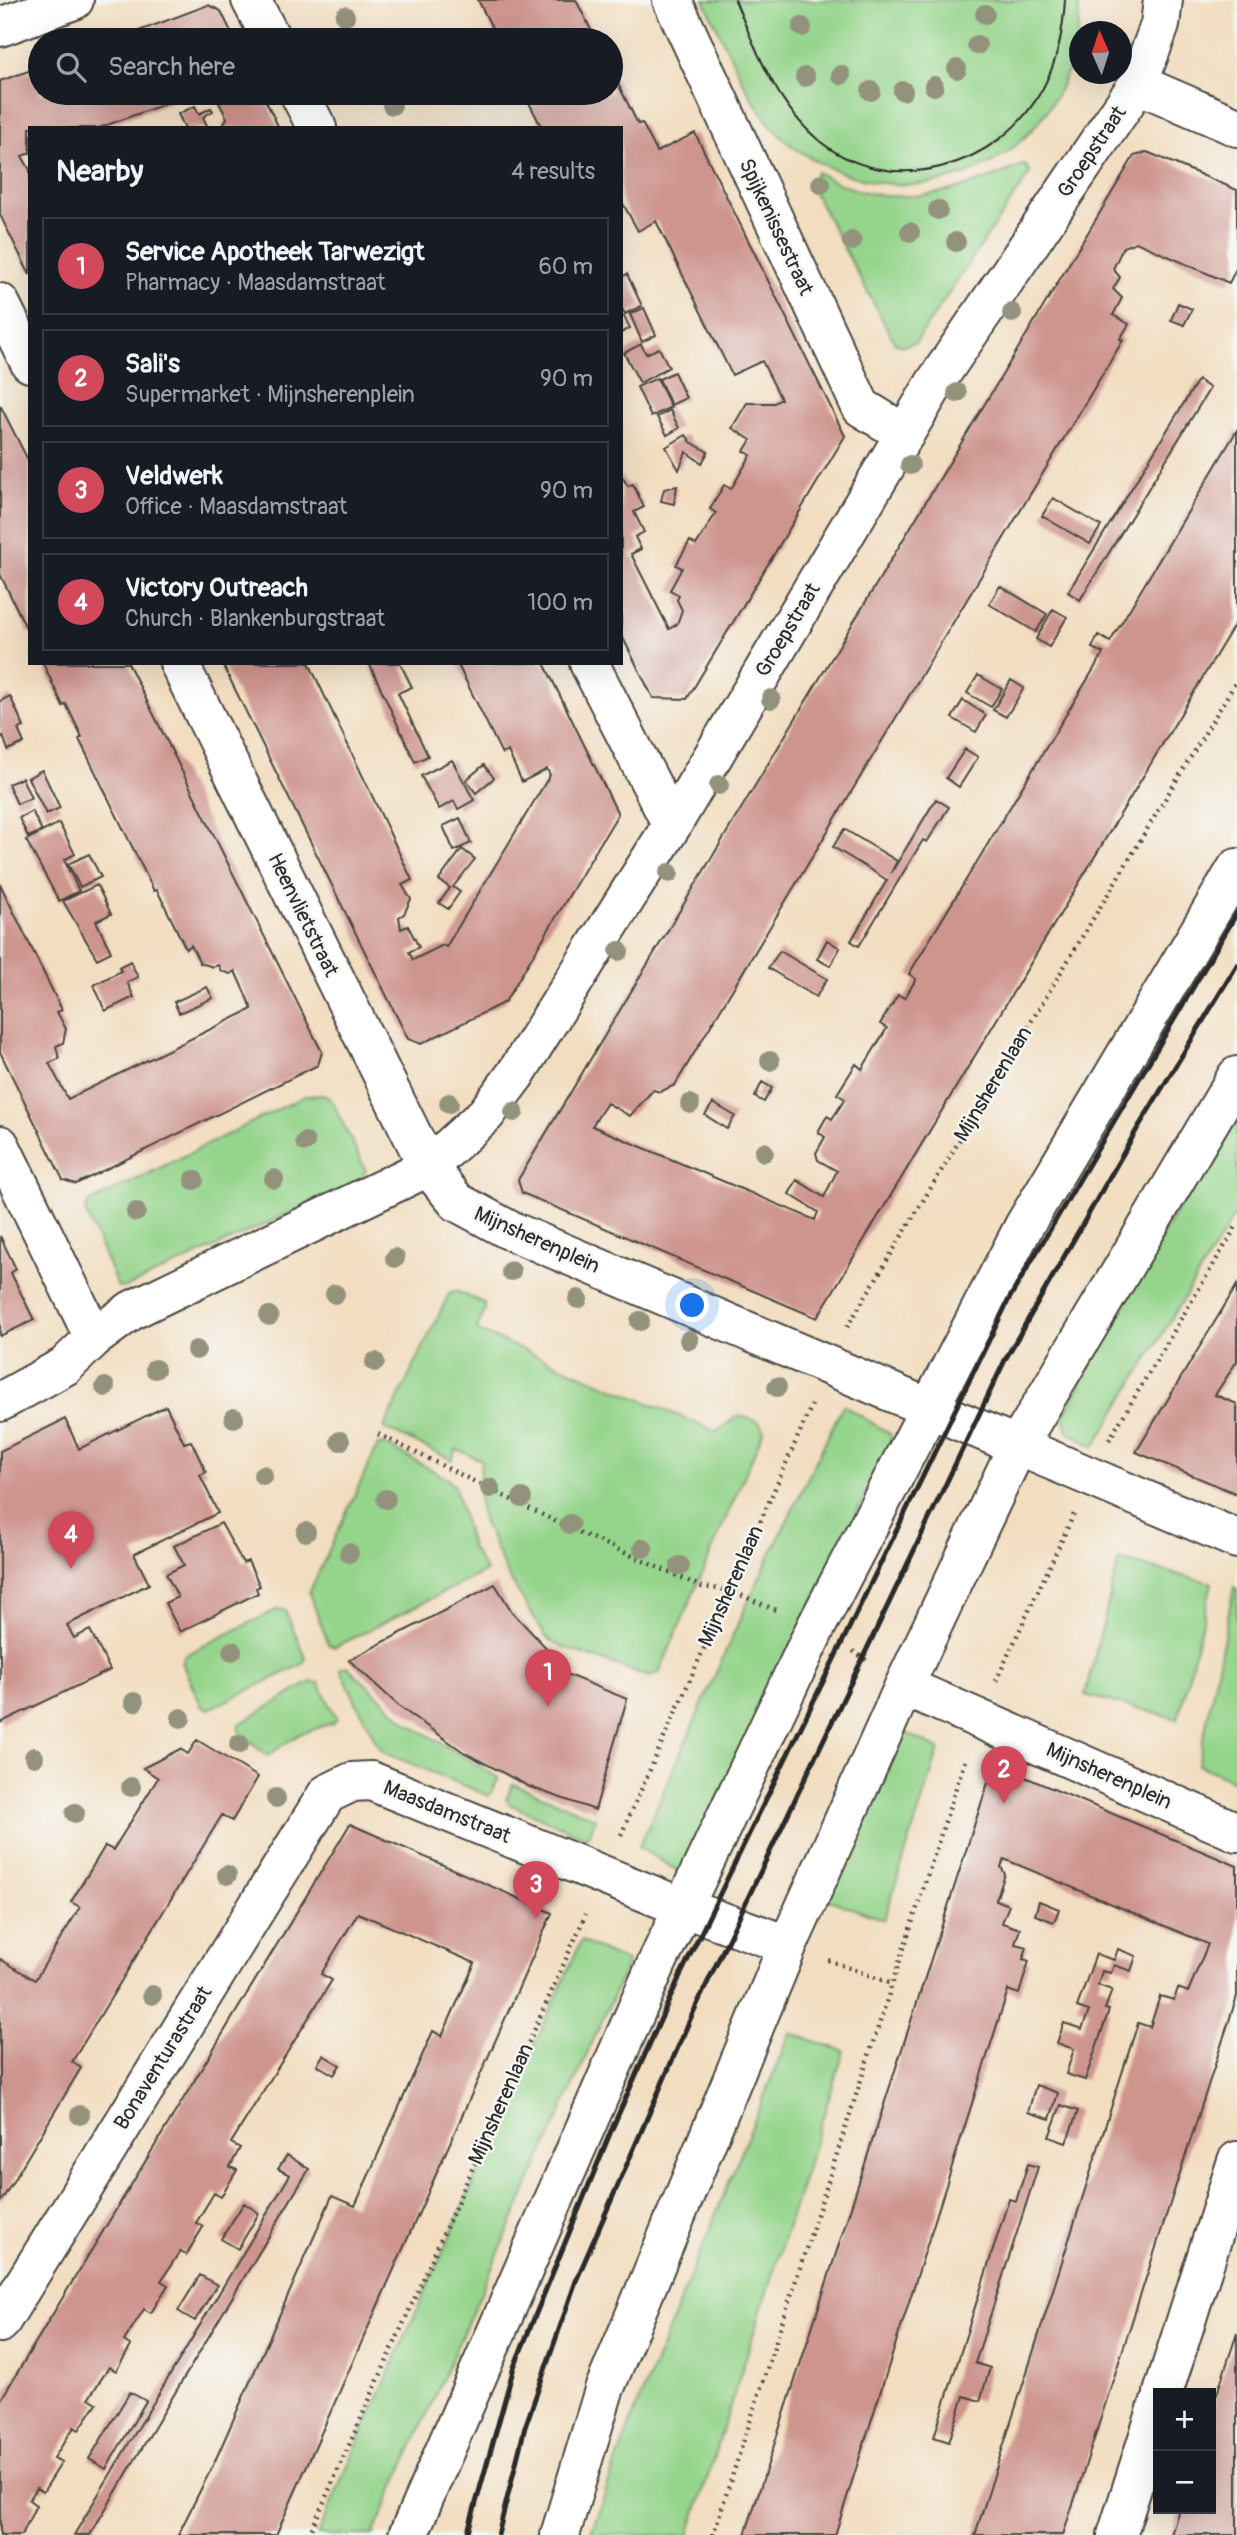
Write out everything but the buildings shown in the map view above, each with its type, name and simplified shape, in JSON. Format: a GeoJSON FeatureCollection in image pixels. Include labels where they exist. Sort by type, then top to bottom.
{"type":"FeatureCollection","features":[{"type":"Feature","properties":{"kind":"street"},"geometry":{"type":"LineString","coordinates":[[0,27],[74,0]]}},
{"type":"Feature","properties":{"kind":"street"},"geometry":{"type":"LineString","coordinates":[[251,0],[266,28]]}},
{"type":"Feature","properties":{"kind":"street","name":"Spijkenissestraat"},"geometry":{"type":"LineString","coordinates":[[672,0],[861,407],[905,434]]}},
{"type":"Feature","properties":{"kind":"street","name":"Groepstraat"},"geometry":{"type":"LineString","coordinates":[[428,1167],[501,1098],[672,825],[936,383],[1138,84],[1160,25],[1163,0]]}},
{"type":"Feature","properties":{"kind":"street"},"geometry":{"type":"LineString","coordinates":[[1138,84],[1237,127]]}},
{"type":"Feature","properties":{"kind":"street"},"geometry":{"type":"LineString","coordinates":[[305,105],[316,126]]}},
{"type":"Feature","properties":{"kind":"street"},"geometry":{"type":"LineString","coordinates":[[0,303],[28,359]]}},
{"type":"Feature","properties":{"kind":"street","name":"Heenvlietstraat"},"geometry":{"type":"LineString","coordinates":[[180,665],[428,1167]]}},
{"type":"Feature","properties":{"kind":"street"},"geometry":{"type":"LineString","coordinates":[[590,665],[672,825]]}},
{"type":"Feature","properties":{"kind":"street"},"geometry":{"type":"LineString","coordinates":[[408,2535],[646,1988],[816,1627],[1024,1226],[1237,868]]}},
{"type":"Feature","properties":{"kind":"street"},"geometry":{"type":"LineString","coordinates":[[560,2535],[604,2390],[788,1945],[904,1686],[1018,1445],[1237,1076]]}},
{"type":"Feature","properties":{"kind":"street"},"geometry":{"type":"LineString","coordinates":[[0,1145],[94,1338]]}},
{"type":"Feature","properties":{"kind":"street"},"geometry":{"type":"LineString","coordinates":[[0,1402],[49,1377],[132,1310],[428,1167]]}},
{"type":"Feature","properties":{"kind":"street","name":"Mijnsherenplein"},"geometry":{"type":"LineString","coordinates":[[428,1167],[457,1202],[471,1212],[1018,1445]]}},
{"type":"Feature","properties":{"kind":"street"},"geometry":{"type":"LineString","coordinates":[[1018,1445],[1237,1539]]}},
{"type":"Feature","properties":{"kind":"street","name":"Mijnsherenplein"},"geometry":{"type":"LineString","coordinates":[[904,1686],[1237,1832]]}},
{"type":"Feature","properties":{"kind":"street","name":"Maasdamstraat"},"geometry":{"type":"LineString","coordinates":[[327,1794],[352,1782],[371,1781],[684,1908]]}},
{"type":"Feature","properties":{"kind":"street","name":"Bonaventurastraat"},"geometry":{"type":"LineString","coordinates":[[0,2323],[327,1794]]}},
{"type":"Feature","properties":{"kind":"street"},"geometry":{"type":"LineString","coordinates":[[684,1908],[788,1945]]}},
{"type":"Feature","properties":{"kind":"street"},"geometry":{"type":"LineString","coordinates":[[1165,2388],[1237,2161]]}},
{"type":"Feature","properties":{"kind":"street"},"geometry":{"type":"LineString","coordinates":[[1117,2535],[1153,2423]]}},
{"type":"Feature","properties":{"kind":"path","name":"Mijnsherenlaan"},"geometry":{"type":"LineString","coordinates":[[309,2535],[829,1366],[856,1312],[1237,680]]}},
{"type":"Feature","properties":{"kind":"path"},"geometry":{"type":"LineString","coordinates":[[713,2535],[978,1719],[1119,1419],[1237,1225]]}},
{"type":"Feature","properties":{"kind":"path"},"geometry":{"type":"LineString","coordinates":[[378,1434],[567,1527],[702,1587],[729,1590]]}},
{"type":"Feature","properties":{"kind":"path"},"geometry":{"type":"LineString","coordinates":[[788,1945],[892,1984]]}},
{"type":"Feature","properties":{"kind":"green space"},"geometry":{"type":"Polygon","coordinates":[[[704,0],[1078,0],[1078,21],[1069,21],[1069,67],[1056,96],[1033,129],[1005,154],[973,171],[938,182],[902,184],[865,180],[829,168],[795,148],[780,135],[766,119],[742,80],[704,0]]]}},
{"type":"Feature","properties":{"kind":"green space"},"geometry":{"type":"Polygon","coordinates":[[[1025,164],[1030,173],[916,342],[903,346],[895,343],[810,185],[817,172],[843,185],[870,193],[896,196],[947,191],[1025,164]]]}},
{"type":"Feature","properties":{"kind":"green space"},"geometry":{"type":"Polygon","coordinates":[[[323,1095],[331,1099],[366,1171],[358,1182],[125,1288],[118,1287],[85,1211],[89,1203],[305,1096],[323,1095]]]}},
{"type":"Feature","properties":{"kind":"green space"},"geometry":{"type":"Polygon","coordinates":[[[1237,1105],[1237,1211],[1094,1447],[1068,1431],[1063,1417],[1237,1105]]]}},
{"type":"Feature","properties":{"kind":"green space"},"geometry":{"type":"Polygon","coordinates":[[[456,1291],[484,1303],[485,1310],[476,1330],[717,1432],[738,1415],[759,1422],[764,1430],[659,1673],[650,1677],[555,1644],[545,1635],[507,1574],[481,1516],[481,1460],[456,1449],[452,1460],[384,1428],[449,1294],[456,1291]]]}},
{"type":"Feature","properties":{"kind":"green space"},"geometry":{"type":"Polygon","coordinates":[[[843,1405],[890,1434],[892,1440],[681,1873],[639,1847],[744,1610],[843,1405]]]}},
{"type":"Feature","properties":{"kind":"green space"},"geometry":{"type":"Polygon","coordinates":[[[385,1444],[448,1479],[455,1487],[471,1547],[486,1571],[335,1647],[329,1645],[309,1593],[378,1445],[385,1444]]]}},
{"type":"Feature","properties":{"kind":"green space"},"geometry":{"type":"Polygon","coordinates":[[[1119,1560],[1212,1583],[1178,1719],[1085,1695],[1119,1560]]]}},
{"type":"Feature","properties":{"kind":"green space"},"geometry":{"type":"Polygon","coordinates":[[[1234,1587],[1237,1589],[1237,1782],[1198,1765],[1234,1587]]]}},
{"type":"Feature","properties":{"kind":"green space"},"geometry":{"type":"Polygon","coordinates":[[[278,1609],[285,1610],[306,1658],[303,1664],[209,1709],[202,1707],[182,1663],[185,1655],[278,1609]]]}},
{"type":"Feature","properties":{"kind":"green space"},"geometry":{"type":"Polygon","coordinates":[[[347,1666],[406,1722],[499,1778],[489,1796],[385,1753],[378,1746],[340,1669],[347,1666]]]}},
{"type":"Feature","properties":{"kind":"green space"},"geometry":{"type":"Polygon","coordinates":[[[311,1682],[319,1683],[337,1719],[333,1723],[300,1734],[267,1756],[239,1731],[239,1724],[311,1682]]]}},
{"type":"Feature","properties":{"kind":"green space"},"geometry":{"type":"Polygon","coordinates":[[[896,1728],[939,1749],[884,1920],[826,1899],[896,1728]]]}},
{"type":"Feature","properties":{"kind":"green space"},"geometry":{"type":"Polygon","coordinates":[[[513,1784],[595,1818],[590,1834],[584,1837],[509,1804],[506,1799],[513,1784]]]}},
{"type":"Feature","properties":{"kind":"green space"},"geometry":{"type":"Polygon","coordinates":[[[581,1941],[628,1962],[373,2535],[317,2535],[581,1941]]]}},
{"type":"Feature","properties":{"kind":"green space"},"geometry":{"type":"Polygon","coordinates":[[[790,2033],[844,2051],[689,2535],[590,2535],[631,2421],[790,2033]]]}},
{"type":"Feature","properties":{"kind":"tram line"},"geometry":{"type":"LineString","coordinates":[[735,0],[778,92],[816,138],[845,157],[876,168],[908,171],[940,167],[971,156],[1000,139],[1024,116],[1043,88],[1056,56],[1065,0]]}},
{"type":"Feature","properties":{"kind":"railway"},"geometry":{"type":"LineString","coordinates":[[467,2535],[514,2367],[611,2131],[679,1978],[1009,1299],[1237,913]]}},
{"type":"Feature","properties":{"kind":"railway"},"geometry":{"type":"LineString","coordinates":[[498,2535],[525,2427],[576,2281],[692,2015],[1006,1358],[1136,1131],[1237,965]]}},
{"type":"Feature","properties":{"kind":"place","name":"Victory Outreach"},"geometry":{"type":"Point","coordinates":[71,1569]}},
{"type":"Feature","properties":{"kind":"place","name":"Service Apotheek Tarwezigt"},"geometry":{"type":"Point","coordinates":[548,1707]}},
{"type":"Feature","properties":{"kind":"place","name":"Sali's"},"geometry":{"type":"Point","coordinates":[1004,1804]}},
{"type":"Feature","properties":{"kind":"place","name":"Veldwerk"},"geometry":{"type":"Point","coordinates":[536,1919]}}]}
